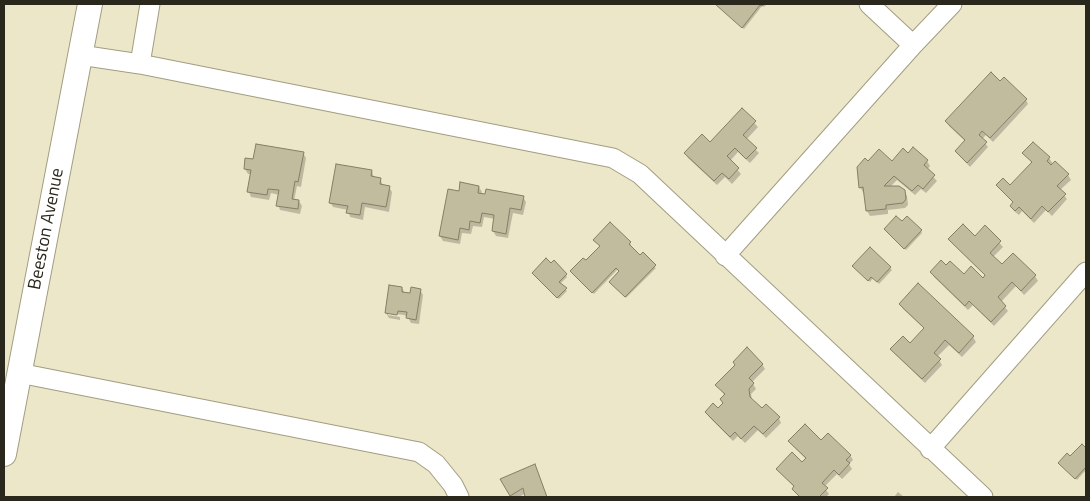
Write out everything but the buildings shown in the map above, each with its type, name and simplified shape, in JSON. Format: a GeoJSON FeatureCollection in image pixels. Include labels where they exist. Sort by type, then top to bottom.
{"type":"FeatureCollection","features":[{"type":"Feature","properties":{"kind":"street","name":"Beeston Avenue"},"geometry":{"type":"LineString","coordinates":[[4,454],[90,4]]}},
{"type":"Feature","properties":{"kind":"street"},"geometry":{"type":"LineString","coordinates":[[140,64],[150,4]]}},
{"type":"Feature","properties":{"kind":"street"},"geometry":{"type":"LineString","coordinates":[[869,4],[913,45]]}},
{"type":"Feature","properties":{"kind":"street"},"geometry":{"type":"LineString","coordinates":[[725,256],[913,45],[952,4]]}},
{"type":"Feature","properties":{"kind":"street"},"geometry":{"type":"LineString","coordinates":[[80,55],[140,64],[613,158],[640,174],[983,497]]}},
{"type":"Feature","properties":{"kind":"street"},"geometry":{"type":"LineString","coordinates":[[930,448],[1086,272]]}},
{"type":"Feature","properties":{"kind":"street"},"geometry":{"type":"LineString","coordinates":[[19,373],[419,452],[436,464],[453,485],[459,497]]}}]}
